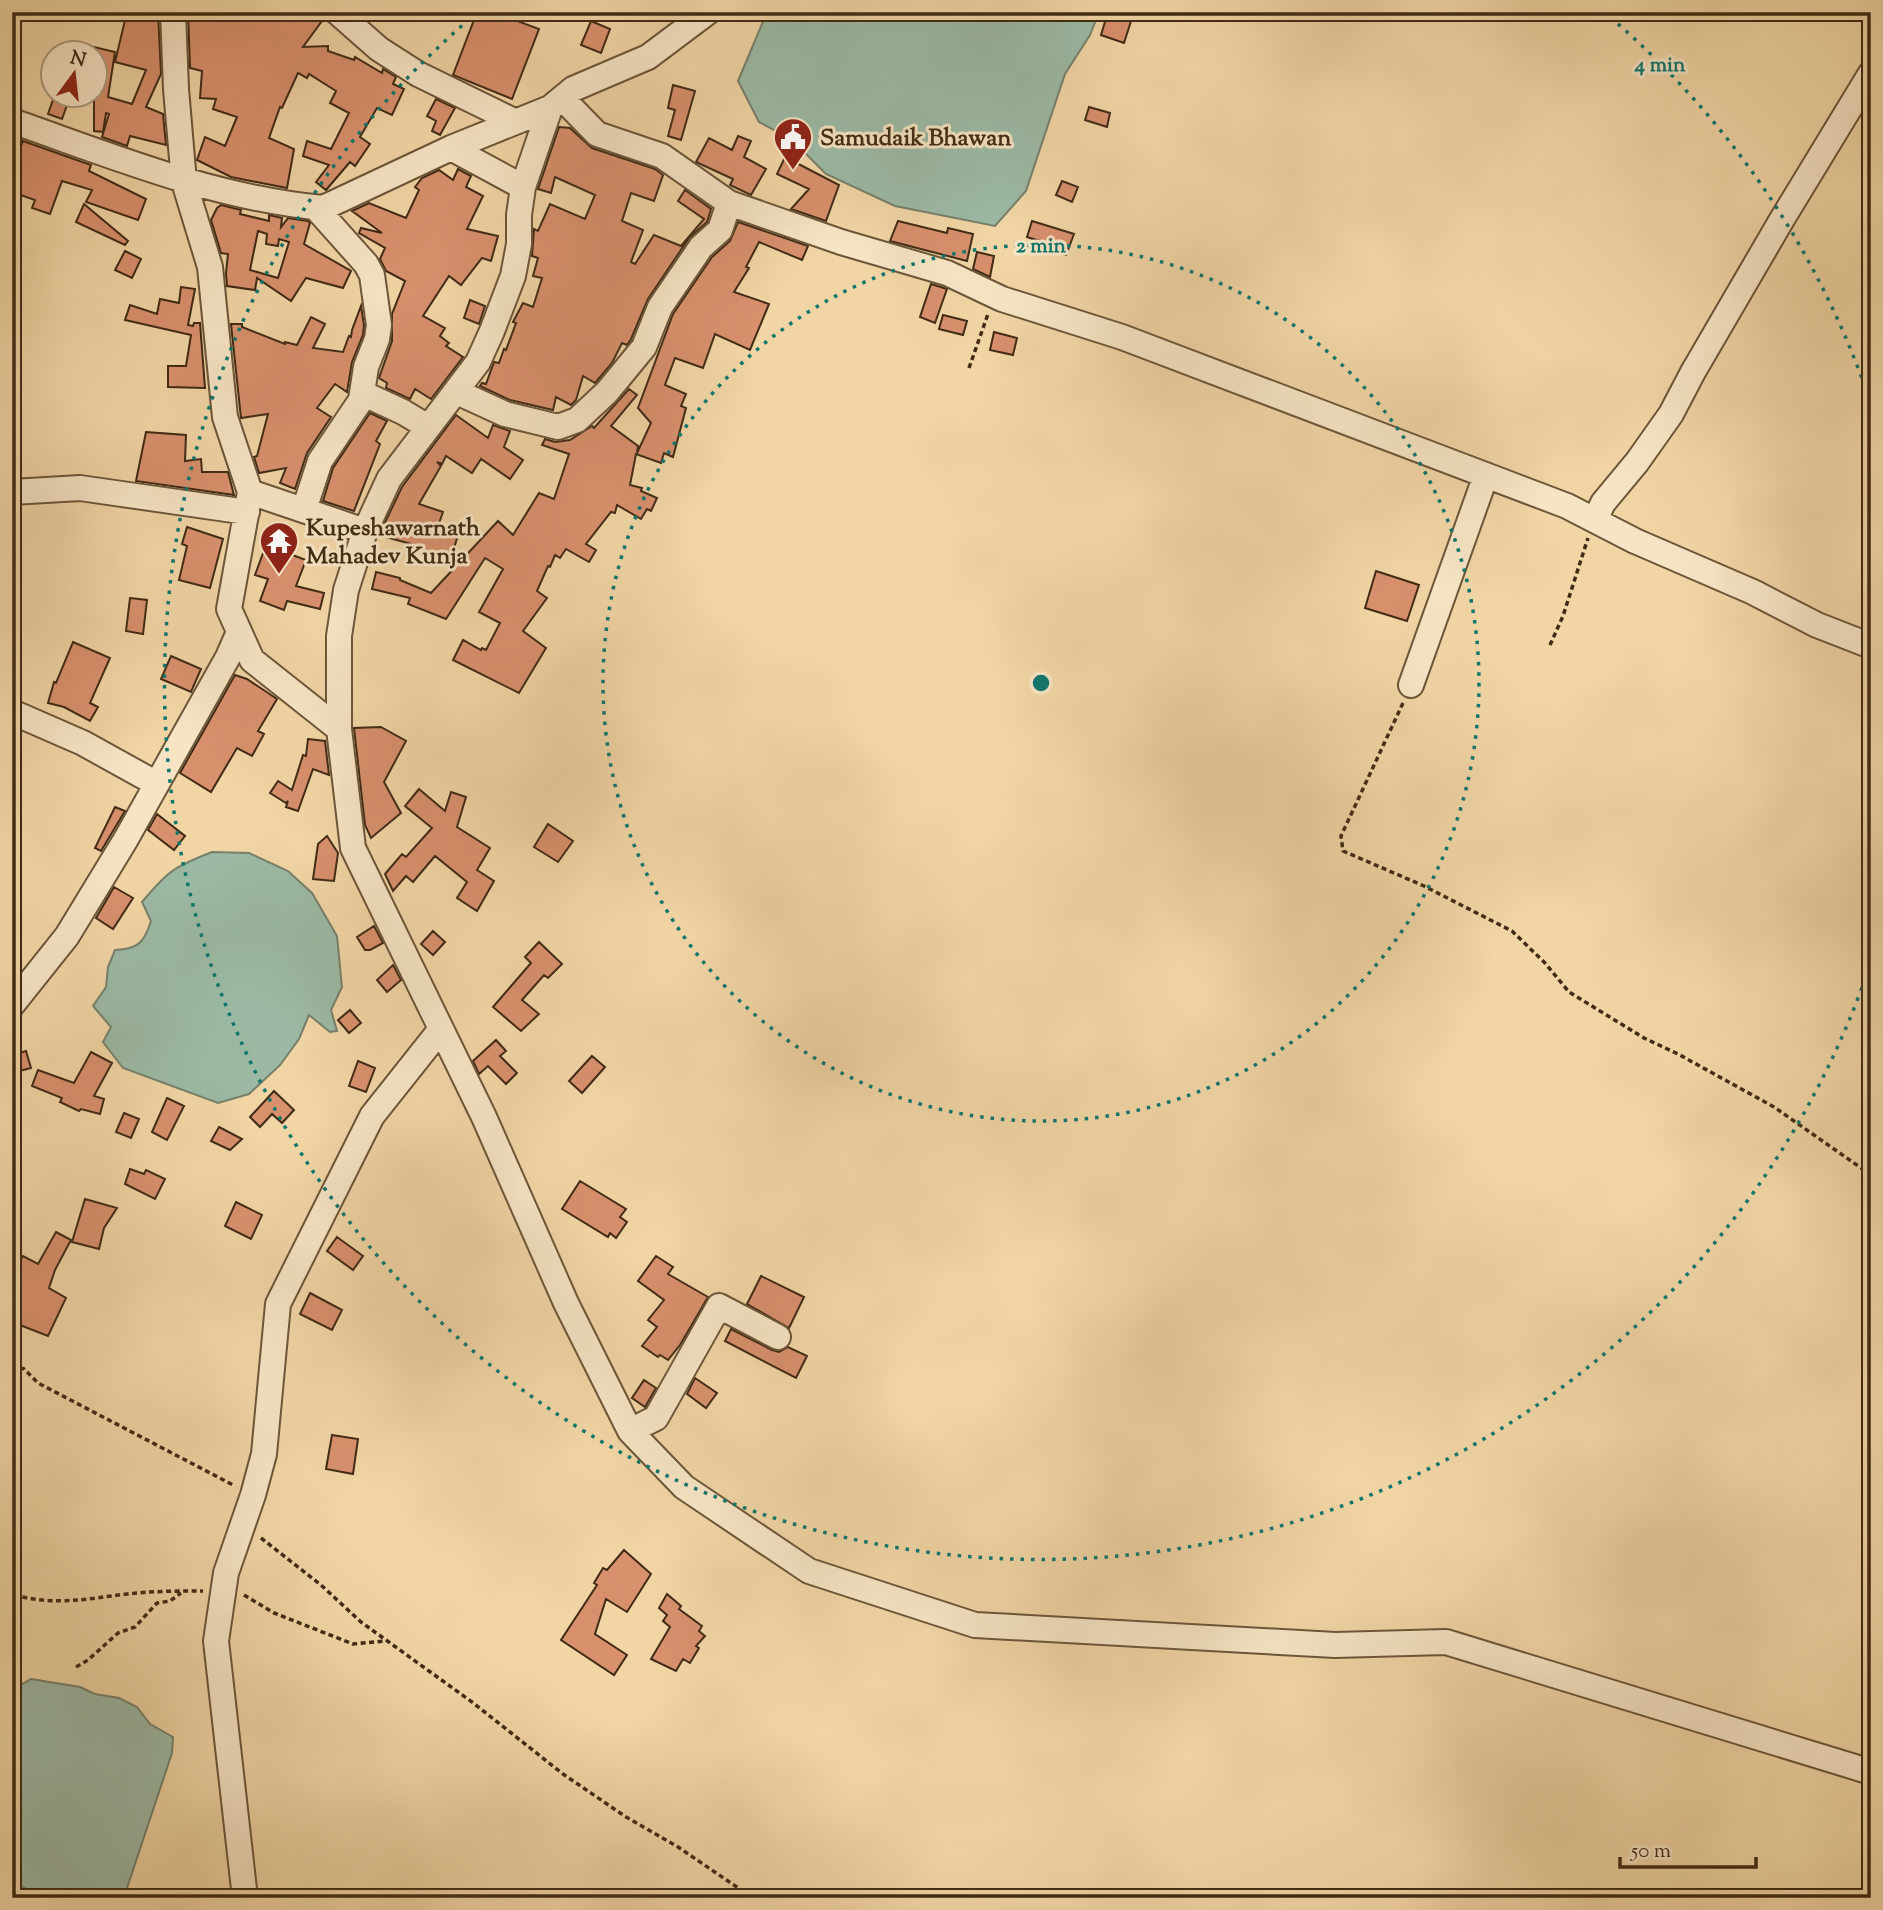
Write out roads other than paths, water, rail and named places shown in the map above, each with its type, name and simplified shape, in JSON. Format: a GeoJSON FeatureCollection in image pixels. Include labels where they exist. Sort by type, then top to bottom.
{"type":"FeatureCollection","features":[{"type":"Feature","properties":{"kind":"street"},"geometry":{"type":"LineString","coordinates":[[173,12],[184,182],[210,267],[225,417],[248,502],[229,610],[252,660],[339,729]]}},
{"type":"Feature","properties":{"kind":"street"},"geometry":{"type":"LineString","coordinates":[[338,12],[379,49],[418,74],[514,121]]}},
{"type":"Feature","properties":{"kind":"street"},"geometry":{"type":"LineString","coordinates":[[12,121],[184,182],[290,205],[323,208],[451,148],[556,103],[573,89],[648,57],[708,12]]}},
{"type":"Feature","properties":{"kind":"street"},"geometry":{"type":"LineString","coordinates":[[1595,520],[1603,503],[1637,462],[1671,414],[1781,221],[1871,73]]}},
{"type":"Feature","properties":{"kind":"street"},"geometry":{"type":"LineString","coordinates":[[556,103],[523,187],[519,244],[513,276],[478,362],[389,480],[365,531],[346,590],[338,636],[339,729],[353,848],[484,1116],[566,1303],[630,1431],[684,1487],[809,1572],[975,1625],[1335,1645],[1446,1642],[1871,1772]]}},
{"type":"Feature","properties":{"kind":"street"},"geometry":{"type":"LineString","coordinates":[[556,103],[597,134],[662,156],[729,202],[841,242],[947,273],[996,296],[1122,337],[1567,506],[1635,541],[1753,592],[1817,625],[1871,646]]}},
{"type":"Feature","properties":{"kind":"street"},"geometry":{"type":"LineString","coordinates":[[451,148],[523,187]]}},
{"type":"Feature","properties":{"kind":"street"},"geometry":{"type":"LineString","coordinates":[[457,391],[505,414],[558,427],[577,419],[607,392],[644,347],[660,307],[701,247],[720,230],[729,202]]}},
{"type":"Feature","properties":{"kind":"street"},"geometry":{"type":"LineString","coordinates":[[304,510],[320,461],[361,400],[366,368],[377,339],[379,325],[372,275],[366,264],[316,208]]}},
{"type":"Feature","properties":{"kind":"street"},"geometry":{"type":"LineString","coordinates":[[362,393],[428,427]]}},
{"type":"Feature","properties":{"kind":"street"},"geometry":{"type":"LineString","coordinates":[[1411,685],[1486,475]]}},
{"type":"Feature","properties":{"kind":"street"},"geometry":{"type":"LineString","coordinates":[[12,492],[80,488],[248,502],[304,510],[365,531]]}},
{"type":"Feature","properties":{"kind":"street"},"geometry":{"type":"LineString","coordinates":[[12,1004],[67,936],[157,784],[228,657],[239,632]]}},
{"type":"Feature","properties":{"kind":"street"},"geometry":{"type":"LineString","coordinates":[[12,712],[83,743],[157,784]]}},
{"type":"Feature","properties":{"kind":"street"},"geometry":{"type":"LineString","coordinates":[[245,1898],[216,1641],[223,1587],[264,1454],[278,1304],[373,1116],[442,1029]]}},
{"type":"Feature","properties":{"kind":"street"},"geometry":{"type":"LineString","coordinates":[[630,1431],[656,1418],[719,1306],[778,1337]]}},
{"type":"Feature","properties":{"kind":"place","name":"Samudaik Bhawan"},"geometry":{"type":"Point","coordinates":[793,171]}},
{"type":"Feature","properties":{"kind":"place","name":"Kupeshawarnath Mahadev Kunja"},"geometry":{"type":"Point","coordinates":[279,575]}}]}
